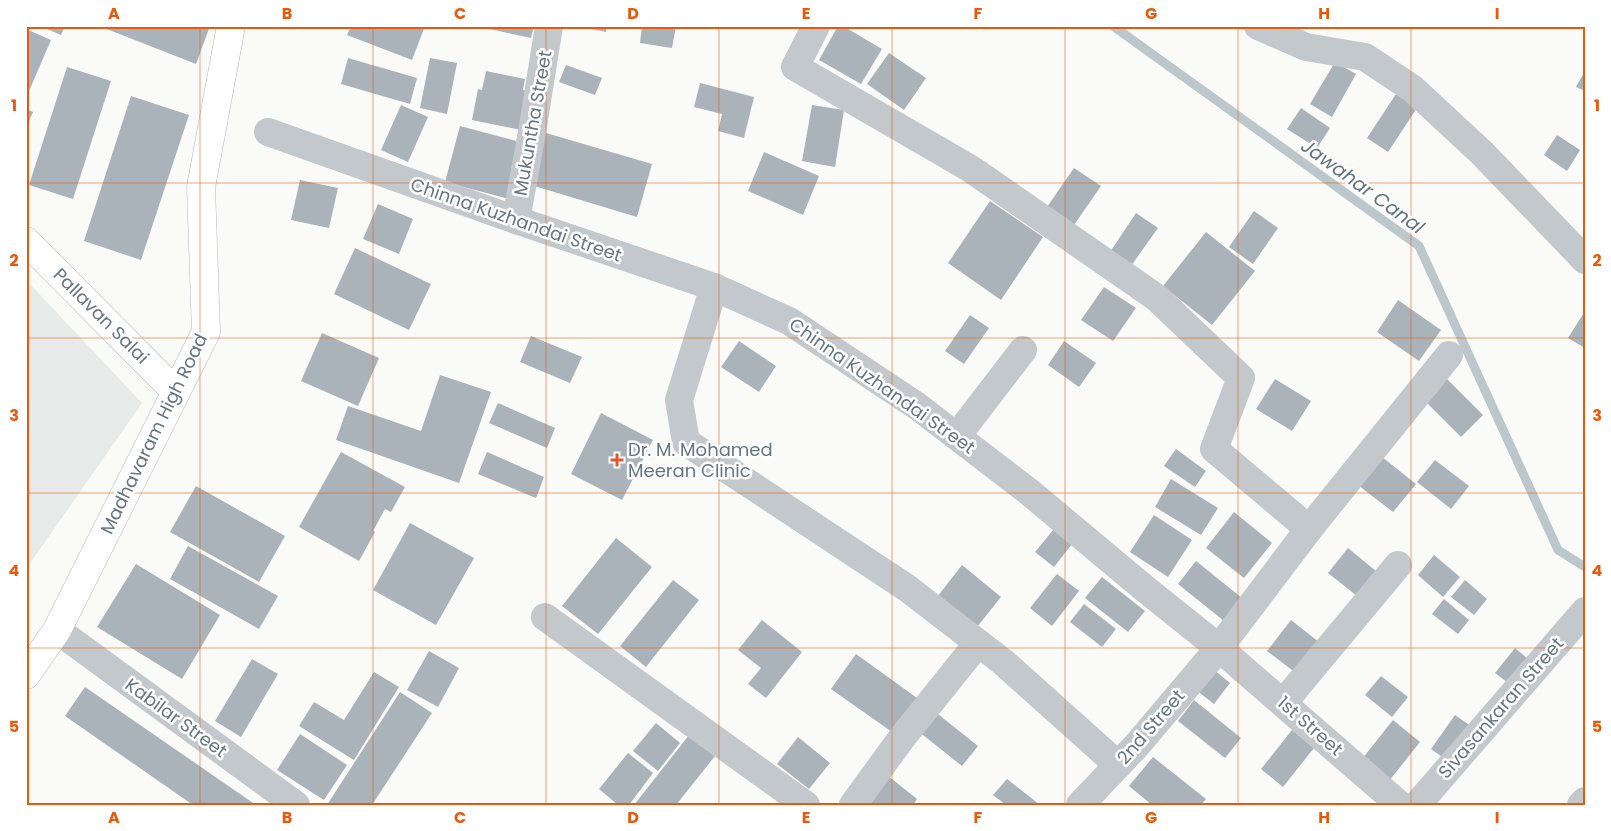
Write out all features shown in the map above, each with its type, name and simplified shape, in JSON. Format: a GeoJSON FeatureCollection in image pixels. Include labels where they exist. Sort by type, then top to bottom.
{"type":"FeatureCollection","features":[{"type":"Feature","properties":{"kind":"main road","name":"Madhavaram High Road"},"geometry":{"type":"LineString","coordinates":[[26,675],[57,630],[206,332],[201,187],[231,26]]}},
{"type":"Feature","properties":{"kind":"main road","name":"Pallavan Salai"},"geometry":{"type":"LineString","coordinates":[[26,241],[176,392]]}},
{"type":"Feature","properties":{"kind":"street","name":"Mukuntha Street"},"geometry":{"type":"LineString","coordinates":[[516,220],[549,26]]}},
{"type":"Feature","properties":{"kind":"street"},"geometry":{"type":"LineString","coordinates":[[816,26],[795,67],[971,169],[1157,298],[1241,378],[1214,449],[1309,529]]}},
{"type":"Feature","properties":{"kind":"street"},"geometry":{"type":"LineString","coordinates":[[1258,26],[1306,47],[1364,57],[1413,89],[1482,152],[1585,260]]}},
{"type":"Feature","properties":{"kind":"street","name":"Chinna Kuzhandai Street"},"geometry":{"type":"LineString","coordinates":[[268,132],[516,220],[714,287],[789,321],[917,406],[957,436],[1028,491],[1219,648]]}},
{"type":"Feature","properties":{"kind":"street"},"geometry":{"type":"LineString","coordinates":[[714,287],[679,400],[686,442],[907,588],[1003,662],[1118,765]]}},
{"type":"Feature","properties":{"kind":"street"},"geometry":{"type":"LineString","coordinates":[[957,436],[1023,350]]}},
{"type":"Feature","properties":{"kind":"street","name":"2nd Street"},"geometry":{"type":"LineString","coordinates":[[1080,805],[1118,765],[1219,648],[1309,529],[1449,355]]}},
{"type":"Feature","properties":{"kind":"street"},"geometry":{"type":"LineString","coordinates":[[1283,703],[1398,565]]}},
{"type":"Feature","properties":{"kind":"street","name":"Sivasankaran Street"},"geometry":{"type":"LineString","coordinates":[[1417,805],[1585,611]]}},
{"type":"Feature","properties":{"kind":"street"},"geometry":{"type":"LineString","coordinates":[[545,617],[806,805]]}},
{"type":"Feature","properties":{"kind":"street","name":"Kabilar Street"},"geometry":{"type":"LineString","coordinates":[[57,630],[296,805]]}},
{"type":"Feature","properties":{"kind":"street"},"geometry":{"type":"LineString","coordinates":[[853,805],[901,739],[978,643]]}},
{"type":"Feature","properties":{"kind":"street","name":"1st Street"},"geometry":{"type":"LineString","coordinates":[[1219,648],[1400,805]]}},
{"type":"Feature","properties":{"kind":"street"},"geometry":{"type":"LineString","coordinates":[[1582,805],[1585,801]]}},
{"type":"Feature","properties":{"kind":"shaded area"},"geometry":{"type":"Polygon","coordinates":[[[26,280],[142,403],[26,569],[26,280]]]}},
{"type":"Feature","properties":{"kind":"building"},"geometry":{"type":"Polygon","coordinates":[[[40,26],[65,26],[61,35],[40,26]]]}},
{"type":"Feature","properties":{"kind":"building"},"geometry":{"type":"Polygon","coordinates":[[[99,26],[210,26],[196,64],[99,26]]]}},
{"type":"Feature","properties":{"kind":"building"},"geometry":{"type":"Polygon","coordinates":[[[351,26],[425,26],[412,60],[347,35],[351,26]]]}},
{"type":"Feature","properties":{"kind":"building"},"geometry":{"type":"Polygon","coordinates":[[[476,26],[534,26],[531,38],[476,26]]]}},
{"type":"Feature","properties":{"kind":"building"},"geometry":{"type":"Polygon","coordinates":[[[578,26],[607,26],[606,32],[578,26]]]}},
{"type":"Feature","properties":{"kind":"building"},"geometry":{"type":"Polygon","coordinates":[[[642,26],[676,26],[672,48],[640,43],[642,26]]]}},
{"type":"Feature","properties":{"kind":"building"},"geometry":{"type":"Polygon","coordinates":[[[838,26],[843,26],[882,49],[861,84],[819,60],[838,26]]]}},
{"type":"Feature","properties":{"kind":"building"},"geometry":{"type":"Polygon","coordinates":[[[26,29],[51,40],[26,98],[26,29]]]}},
{"type":"Feature","properties":{"kind":"building"},"geometry":{"type":"Polygon","coordinates":[[[889,53],[926,78],[904,110],[867,84],[889,53]]]}},
{"type":"Feature","properties":{"kind":"building"},"geometry":{"type":"Polygon","coordinates":[[[348,58],[417,78],[410,104],[341,84],[348,58]]]}},
{"type":"Feature","properties":{"kind":"building"},"geometry":{"type":"Polygon","coordinates":[[[430,58],[457,63],[447,114],[420,108],[430,58]]]}},
{"type":"Feature","properties":{"kind":"building"},"geometry":{"type":"Polygon","coordinates":[[[1335,62],[1356,74],[1332,117],[1310,104],[1335,62]]]}},
{"type":"Feature","properties":{"kind":"building"},"geometry":{"type":"Polygon","coordinates":[[[566,65],[602,78],[595,95],[559,82],[566,65]]]}},
{"type":"Feature","properties":{"kind":"building"},"geometry":{"type":"Polygon","coordinates":[[[67,67],[111,81],[73,199],[29,185],[67,67]]]}},
{"type":"Feature","properties":{"kind":"building"},"geometry":{"type":"Polygon","coordinates":[[[486,71],[525,79],[523,90],[528,91],[521,130],[472,120],[478,89],[482,90],[486,71]]]}},
{"type":"Feature","properties":{"kind":"building"},"geometry":{"type":"Polygon","coordinates":[[[1585,71],[1585,91],[1576,87],[1585,71]]]}},
{"type":"Feature","properties":{"kind":"building"},"geometry":{"type":"Polygon","coordinates":[[[700,83],[754,97],[744,138],[718,131],[722,114],[694,107],[700,83]]]}},
{"type":"Feature","properties":{"kind":"building"},"geometry":{"type":"Polygon","coordinates":[[[1396,94],[1417,108],[1388,152],[1367,138],[1396,94]]]}},
{"type":"Feature","properties":{"kind":"building"},"geometry":{"type":"Polygon","coordinates":[[[131,96],[189,115],[141,260],[84,241],[131,96]]]}},
{"type":"Feature","properties":{"kind":"building"},"geometry":{"type":"Polygon","coordinates":[[[401,105],[428,117],[408,162],[381,150],[401,105]]]}},
{"type":"Feature","properties":{"kind":"building"},"geometry":{"type":"Polygon","coordinates":[[[812,105],[844,110],[835,167],[802,161],[812,105]]]}},
{"type":"Feature","properties":{"kind":"building"},"geometry":{"type":"Polygon","coordinates":[[[1301,108],[1330,128],[1317,148],[1287,129],[1301,108]]]}},
{"type":"Feature","properties":{"kind":"building"},"geometry":{"type":"Polygon","coordinates":[[[26,109],[33,112],[26,128],[26,109]]]}},
{"type":"Feature","properties":{"kind":"building"},"geometry":{"type":"Polygon","coordinates":[[[460,126],[524,143],[509,199],[445,182],[460,126]]]}},
{"type":"Feature","properties":{"kind":"building"},"geometry":{"type":"Polygon","coordinates":[[[546,133],[652,164],[637,217],[531,185],[546,133]]]}},
{"type":"Feature","properties":{"kind":"building"},"geometry":{"type":"Polygon","coordinates":[[[1557,135],[1580,150],[1567,171],[1544,155],[1557,135]]]}},
{"type":"Feature","properties":{"kind":"building"},"geometry":{"type":"Polygon","coordinates":[[[764,152],[819,176],[803,215],[748,191],[764,152]]]}},
{"type":"Feature","properties":{"kind":"building"},"geometry":{"type":"Polygon","coordinates":[[[1074,168],[1101,186],[1074,225],[1047,207],[1074,168]]]}},
{"type":"Feature","properties":{"kind":"building"},"geometry":{"type":"Polygon","coordinates":[[[300,180],[338,188],[329,228],[291,220],[300,180]]]}},
{"type":"Feature","properties":{"kind":"building"},"geometry":{"type":"Polygon","coordinates":[[[990,201],[1043,237],[1001,300],[948,263],[990,201]]]}},
{"type":"Feature","properties":{"kind":"building"},"geometry":{"type":"Polygon","coordinates":[[[378,204],[413,219],[399,254],[363,239],[378,204]]]}},
{"type":"Feature","properties":{"kind":"building"},"geometry":{"type":"Polygon","coordinates":[[[1254,211],[1278,228],[1253,264],[1229,247],[1254,211]]]}},
{"type":"Feature","properties":{"kind":"building"},"geometry":{"type":"Polygon","coordinates":[[[1136,213],[1158,228],[1131,266],[1110,252],[1136,213]]]}},
{"type":"Feature","properties":{"kind":"building"},"geometry":{"type":"Polygon","coordinates":[[[1206,232],[1255,271],[1212,325],[1163,286],[1206,232]]]}},
{"type":"Feature","properties":{"kind":"building"},"geometry":{"type":"Polygon","coordinates":[[[355,248],[431,284],[409,330],[334,294],[355,248]]]}},
{"type":"Feature","properties":{"kind":"building"},"geometry":{"type":"Polygon","coordinates":[[[1104,287],[1136,308],[1113,341],[1081,320],[1104,287]]]}},
{"type":"Feature","properties":{"kind":"building"},"geometry":{"type":"Polygon","coordinates":[[[1398,300],[1441,330],[1419,361],[1377,332],[1398,300]]]}},
{"type":"Feature","properties":{"kind":"building"},"geometry":{"type":"Polygon","coordinates":[[[1585,311],[1585,348],[1568,338],[1585,311]]]}},
{"type":"Feature","properties":{"kind":"building"},"geometry":{"type":"Polygon","coordinates":[[[970,315],[989,328],[964,364],[945,351],[970,315]]]}},
{"type":"Feature","properties":{"kind":"building"},"geometry":{"type":"Polygon","coordinates":[[[322,333],[379,358],[358,406],[301,381],[322,333]]]}},
{"type":"Feature","properties":{"kind":"building"},"geometry":{"type":"Polygon","coordinates":[[[531,336],[582,357],[570,383],[520,362],[531,336]]]}},
{"type":"Feature","properties":{"kind":"building"},"geometry":{"type":"Polygon","coordinates":[[[739,341],[776,366],[759,392],[721,367],[739,341]]]}},
{"type":"Feature","properties":{"kind":"building"},"geometry":{"type":"Polygon","coordinates":[[[1064,341],[1096,363],[1079,387],[1048,365],[1064,341]]]}},
{"type":"Feature","properties":{"kind":"building"},"geometry":{"type":"Polygon","coordinates":[[[440,375],[491,392],[459,483],[336,440],[348,406],[421,431],[440,375]]]}},
{"type":"Feature","properties":{"kind":"building"},"geometry":{"type":"Polygon","coordinates":[[[1275,379],[1311,401],[1292,431],[1256,409],[1275,379]]]}},
{"type":"Feature","properties":{"kind":"building"},"geometry":{"type":"Polygon","coordinates":[[[1447,379],[1483,415],[1461,437],[1425,401],[1447,379]]]}},
{"type":"Feature","properties":{"kind":"building"},"geometry":{"type":"Polygon","coordinates":[[[498,403],[555,428],[547,448],[489,423],[498,403]]]}},
{"type":"Feature","properties":{"kind":"building"},"geometry":{"type":"Polygon","coordinates":[[[601,413],[653,440],[622,500],[571,474],[601,413]]]}},
{"type":"Feature","properties":{"kind":"building"},"geometry":{"type":"Polygon","coordinates":[[[1176,449],[1206,471],[1195,487],[1164,466],[1176,449]]]}},
{"type":"Feature","properties":{"kind":"building"},"geometry":{"type":"Polygon","coordinates":[[[341,452],[405,487],[391,512],[385,509],[359,561],[299,527],[341,452]]]}},
{"type":"Feature","properties":{"kind":"building"},"geometry":{"type":"Polygon","coordinates":[[[487,452],[544,477],[536,498],[478,474],[487,452]]]}},
{"type":"Feature","properties":{"kind":"building"},"geometry":{"type":"Polygon","coordinates":[[[1377,453],[1416,484],[1393,512],[1354,482],[1377,453]]]}},
{"type":"Feature","properties":{"kind":"building"},"geometry":{"type":"Polygon","coordinates":[[[1435,460],[1469,486],[1451,509],[1417,482],[1435,460]]]}},
{"type":"Feature","properties":{"kind":"building"},"geometry":{"type":"Polygon","coordinates":[[[1171,479],[1218,508],[1201,535],[1155,507],[1171,479]]]}},
{"type":"Feature","properties":{"kind":"building"},"geometry":{"type":"Polygon","coordinates":[[[196,486],[285,536],[259,582],[170,532],[196,486]]]}},
{"type":"Feature","properties":{"kind":"building"},"geometry":{"type":"Polygon","coordinates":[[[1234,512],[1272,543],[1244,578],[1206,548],[1234,512]]]}},
{"type":"Feature","properties":{"kind":"building"},"geometry":{"type":"Polygon","coordinates":[[[1154,515],[1192,540],[1168,577],[1130,552],[1154,515]]]}},
{"type":"Feature","properties":{"kind":"building"},"geometry":{"type":"Polygon","coordinates":[[[410,523],[474,558],[436,625],[373,590],[410,523]]]}},
{"type":"Feature","properties":{"kind":"building"},"geometry":{"type":"Polygon","coordinates":[[[1054,529],[1072,544],[1054,567],[1035,552],[1054,529]]]}},
{"type":"Feature","properties":{"kind":"building"},"geometry":{"type":"Polygon","coordinates":[[[616,538],[652,567],[598,634],[562,606],[616,538]]]}},
{"type":"Feature","properties":{"kind":"building"},"geometry":{"type":"Polygon","coordinates":[[[188,546],[278,596],[259,629],[170,579],[188,546]]]}},
{"type":"Feature","properties":{"kind":"building"},"geometry":{"type":"Polygon","coordinates":[[[1348,548],[1382,576],[1362,600],[1328,573],[1348,548]]]}},
{"type":"Feature","properties":{"kind":"building"},"geometry":{"type":"Polygon","coordinates":[[[1434,555],[1460,577],[1443,597],[1418,575],[1434,555]]]}},
{"type":"Feature","properties":{"kind":"building"},"geometry":{"type":"Polygon","coordinates":[[[1196,561],[1242,598],[1224,621],[1178,584],[1196,561]]]}},
{"type":"Feature","properties":{"kind":"building"},"geometry":{"type":"Polygon","coordinates":[[[136,564],[220,615],[182,679],[97,627],[136,564]]]}},
{"type":"Feature","properties":{"kind":"building"},"geometry":{"type":"Polygon","coordinates":[[[962,565],[1001,597],[973,632],[934,601],[962,565]]]}},
{"type":"Feature","properties":{"kind":"building"},"geometry":{"type":"Polygon","coordinates":[[[1057,574],[1079,591],[1052,626],[1030,608],[1057,574]]]}},
{"type":"Feature","properties":{"kind":"building"},"geometry":{"type":"Polygon","coordinates":[[[1102,577],[1145,611],[1128,632],[1085,598],[1102,577]]]}},
{"type":"Feature","properties":{"kind":"building"},"geometry":{"type":"Polygon","coordinates":[[[673,580],[699,600],[646,667],[620,646],[673,580]]]}},
{"type":"Feature","properties":{"kind":"building"},"geometry":{"type":"Polygon","coordinates":[[[1465,580],[1487,599],[1474,615],[1451,597],[1465,580]]]}},
{"type":"Feature","properties":{"kind":"building"},"geometry":{"type":"Polygon","coordinates":[[[1444,599],[1469,620],[1458,634],[1432,614],[1444,599]]]}},
{"type":"Feature","properties":{"kind":"building"},"geometry":{"type":"Polygon","coordinates":[[[1084,604],[1116,629],[1102,647],[1070,622],[1084,604]]]}},
{"type":"Feature","properties":{"kind":"building"},"geometry":{"type":"Polygon","coordinates":[[[762,620],[802,652],[766,698],[748,684],[761,668],[738,650],[762,620]]]}},
{"type":"Feature","properties":{"kind":"building"},"geometry":{"type":"Polygon","coordinates":[[[1291,620],[1324,646],[1300,676],[1267,651],[1291,620]]]}},
{"type":"Feature","properties":{"kind":"building"},"geometry":{"type":"Polygon","coordinates":[[[1515,648],[1535,665],[1516,689],[1495,673],[1515,648]]]}},
{"type":"Feature","properties":{"kind":"building"},"geometry":{"type":"Polygon","coordinates":[[[429,651],[459,668],[438,707],[407,690],[429,651]]]}},
{"type":"Feature","properties":{"kind":"building"},"geometry":{"type":"Polygon","coordinates":[[[856,654],[917,698],[892,732],[831,689],[856,654]]]}},
{"type":"Feature","properties":{"kind":"building"},"geometry":{"type":"Polygon","coordinates":[[[252,659],[278,674],[241,737],[215,721],[252,659]]]}},
{"type":"Feature","properties":{"kind":"building"},"geometry":{"type":"Polygon","coordinates":[[[1213,669],[1230,683],[1214,704],[1196,690],[1213,669]]]}},
{"type":"Feature","properties":{"kind":"building"},"geometry":{"type":"Polygon","coordinates":[[[374,672],[399,687],[354,760],[299,726],[314,702],[344,720],[374,672]]]}},
{"type":"Feature","properties":{"kind":"building"},"geometry":{"type":"Polygon","coordinates":[[[1381,676],[1408,697],[1392,717],[1365,695],[1381,676]]]}},
{"type":"Feature","properties":{"kind":"building"},"geometry":{"type":"Polygon","coordinates":[[[85,687],[256,805],[193,805],[65,716],[85,687]]]}},
{"type":"Feature","properties":{"kind":"building"},"geometry":{"type":"Polygon","coordinates":[[[400,692],[432,713],[372,805],[327,805],[400,692]]]}},
{"type":"Feature","properties":{"kind":"building"},"geometry":{"type":"Polygon","coordinates":[[[1194,700],[1241,738],[1225,758],[1178,721],[1194,700]]]}},
{"type":"Feature","properties":{"kind":"building"},"geometry":{"type":"Polygon","coordinates":[[[934,711],[978,746],[962,766],[918,731],[934,711]]]}},
{"type":"Feature","properties":{"kind":"building"},"geometry":{"type":"Polygon","coordinates":[[[1455,715],[1475,729],[1451,763],[1431,749],[1455,715]]]}},
{"type":"Feature","properties":{"kind":"building"},"geometry":{"type":"Polygon","coordinates":[[[1393,720],[1420,742],[1389,781],[1362,759],[1393,720]]]}},
{"type":"Feature","properties":{"kind":"building"},"geometry":{"type":"Polygon","coordinates":[[[656,723],[680,743],[658,771],[633,751],[656,723]]]}},
{"type":"Feature","properties":{"kind":"building"},"geometry":{"type":"Polygon","coordinates":[[[693,730],[719,751],[676,805],[634,805],[693,730]]]}},
{"type":"Feature","properties":{"kind":"building"},"geometry":{"type":"Polygon","coordinates":[[[1292,730],[1314,748],[1283,787],[1261,769],[1292,730]]]}},
{"type":"Feature","properties":{"kind":"building"},"geometry":{"type":"Polygon","coordinates":[[[300,734],[347,765],[324,800],[277,770],[300,734]]]}},
{"type":"Feature","properties":{"kind":"building"},"geometry":{"type":"Polygon","coordinates":[[[798,737],[830,763],[809,789],[777,764],[798,737]]]}},
{"type":"Feature","properties":{"kind":"building"},"geometry":{"type":"Polygon","coordinates":[[[628,753],[653,773],[629,805],[618,805],[599,789],[628,753]]]}},
{"type":"Feature","properties":{"kind":"building"},"geometry":{"type":"Polygon","coordinates":[[[1153,757],[1206,799],[1201,805],[1152,805],[1129,786],[1153,757]]]}},
{"type":"Feature","properties":{"kind":"building"},"geometry":{"type":"Polygon","coordinates":[[[887,775],[917,799],[913,805],[864,805],[887,775]]]}},
{"type":"Feature","properties":{"kind":"building"},"geometry":{"type":"Polygon","coordinates":[[[1007,779],[1040,805],[1006,805],[993,795],[1007,779]]]}},
{"type":"Feature","properties":{"kind":"waterway","name":"Jawahar Canal"},"geometry":{"type":"LineString","coordinates":[[1113,26],[1419,246],[1558,550],[1585,567]]}},
{"type":"Feature","properties":{"kind":"place","name":"Dr. M. Mohamed Meeran Clinic"},"geometry":{"type":"Point","coordinates":[617,460]}}]}
